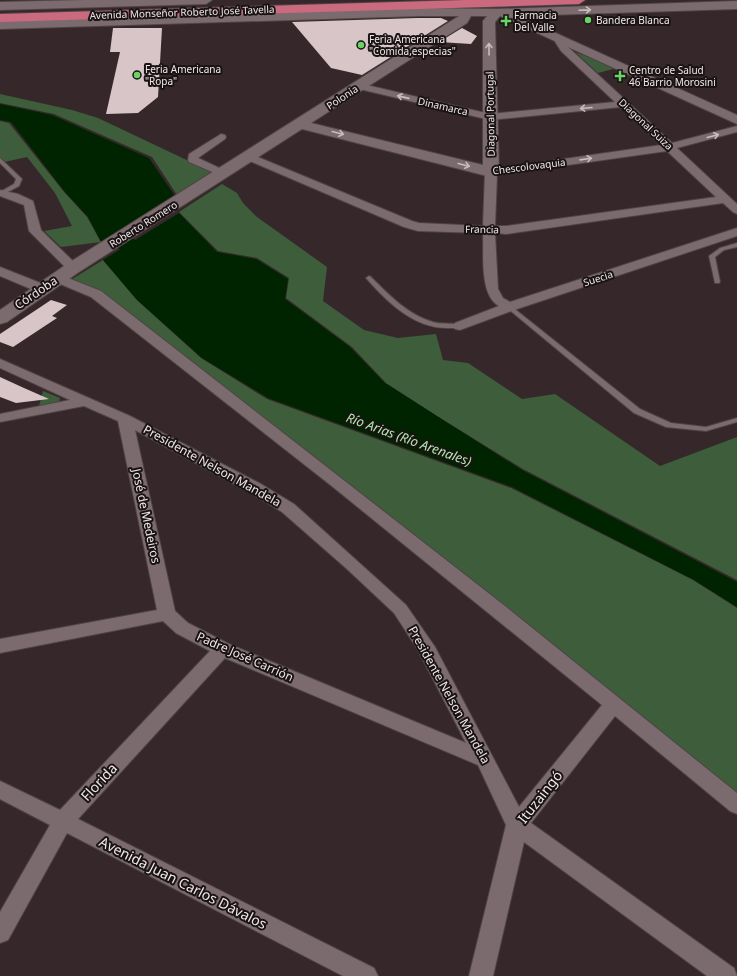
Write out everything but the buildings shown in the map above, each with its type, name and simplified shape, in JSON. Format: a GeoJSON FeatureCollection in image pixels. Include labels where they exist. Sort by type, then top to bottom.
{"type":"FeatureCollection","features":[{"type":"Feature","properties":{"kind":"highway","name":"Avenida Monseñor Roberto José Tavella"},"geometry":{"type":"LineString","coordinates":[[0,18],[87,10],[369,6],[579,0]]}},
{"type":"Feature","properties":{"kind":"highway","name":"Avenida Monseñor Roberto José Tavella"},"geometry":{"type":"LineString","coordinates":[[0,14],[218,2],[248,7],[462,4]]}},
{"type":"Feature","properties":{"kind":"highway"},"geometry":{"type":"LineString","coordinates":[[218,2],[248,7]]}},
{"type":"Feature","properties":{"kind":"highway"},"geometry":{"type":"LineString","coordinates":[[369,6],[420,12]]}},
{"type":"Feature","properties":{"kind":"main road"},"geometry":{"type":"LineString","coordinates":[[497,13],[723,3],[737,5]]}},
{"type":"Feature","properties":{"kind":"main road"},"geometry":{"type":"LineString","coordinates":[[0,6],[87,10],[420,12],[462,4],[522,21],[737,120]]}},
{"type":"Feature","properties":{"kind":"main road","name":"Polonia"},"geometry":{"type":"LineString","coordinates":[[219,177],[358,86],[463,20],[462,4]]}},
{"type":"Feature","properties":{"kind":"main road"},"geometry":{"type":"LineString","coordinates":[[0,25],[87,10]]}},
{"type":"Feature","properties":{"kind":"main road"},"geometry":{"type":"LineString","coordinates":[[546,11],[542,15],[543,19],[550,24],[737,110]]}},
{"type":"Feature","properties":{"kind":"main road","name":"Diagonal Portugal"},"geometry":{"type":"LineString","coordinates":[[492,172],[489,21],[497,13]]}},
{"type":"Feature","properties":{"kind":"main road","name":"Chescolovaquia"},"geometry":{"type":"LineString","coordinates":[[300,124],[492,172]]}},
{"type":"Feature","properties":{"kind":"main road","name":"Roberto Romero"},"geometry":{"type":"LineString","coordinates":[[73,268],[219,177]]}},
{"type":"Feature","properties":{"kind":"main road","name":"Córdoba"},"geometry":{"type":"LineString","coordinates":[[0,318],[73,268]]}},
{"type":"Feature","properties":{"kind":"street","name":"Diagonal Suiza"},"geometry":{"type":"LineString","coordinates":[[557,37],[564,48],[737,210]]}},
{"type":"Feature","properties":{"kind":"street","name":"Dinamarca"},"geometry":{"type":"LineString","coordinates":[[358,86],[490,117],[625,104]]}},
{"type":"Feature","properties":{"kind":"street","name":"Chescolovaquia"},"geometry":{"type":"LineString","coordinates":[[492,172],[670,147],[737,130]]}},
{"type":"Feature","properties":{"kind":"street"},"geometry":{"type":"LineString","coordinates":[[219,177],[193,160],[193,156],[221,137]]}},
{"type":"Feature","properties":{"kind":"street","name":"Francia"},"geometry":{"type":"LineString","coordinates":[[249,157],[418,227],[489,230],[514,229],[726,199]]}},
{"type":"Feature","properties":{"kind":"street","name":"Diagonal Portugal"},"geometry":{"type":"LineString","coordinates":[[492,172],[489,230],[492,289],[497,300],[509,307]]}},
{"type":"Feature","properties":{"kind":"street"},"geometry":{"type":"LineString","coordinates":[[1,193],[14,196],[29,203],[35,231],[73,268]]}},
{"type":"Feature","properties":{"kind":"street","name":"Suecia"},"geometry":{"type":"LineString","coordinates":[[460,326],[509,307],[737,232]]}},
{"type":"Feature","properties":{"kind":"street"},"geometry":{"type":"LineString","coordinates":[[0,271],[43,288]]}},
{"type":"Feature","properties":{"kind":"street"},"geometry":{"type":"LineString","coordinates":[[58,278],[96,294],[331,478],[614,703],[737,805]]}},
{"type":"Feature","properties":{"kind":"street","name":"Presidente Nelson Mandela"},"geometry":{"type":"LineString","coordinates":[[0,363],[86,400],[125,419],[255,488],[288,508],[353,565],[400,609],[426,648],[485,760],[517,825],[726,976]]}},
{"type":"Feature","properties":{"kind":"street"},"geometry":{"type":"LineString","coordinates":[[0,418],[86,400]]}},
{"type":"Feature","properties":{"kind":"street","name":"José de Medeiros"},"geometry":{"type":"LineString","coordinates":[[125,419],[167,614]]}},
{"type":"Feature","properties":{"kind":"street"},"geometry":{"type":"LineString","coordinates":[[0,646],[167,614]]}},
{"type":"Feature","properties":{"kind":"street","name":"Padre José Carrión"},"geometry":{"type":"LineString","coordinates":[[167,614],[182,628],[222,649],[485,760]]}},
{"type":"Feature","properties":{"kind":"street","name":"Florida"},"geometry":{"type":"LineString","coordinates":[[0,933],[63,821],[222,649]]}},
{"type":"Feature","properties":{"kind":"street","name":"Ituzaingó"},"geometry":{"type":"LineString","coordinates":[[481,976],[517,825],[614,703]]}},
{"type":"Feature","properties":{"kind":"street","name":"Avenida Juan Carlos Dávalos"},"geometry":{"type":"LineString","coordinates":[[0,789],[366,976]]}},
{"type":"Feature","properties":{"kind":"lane"},"geometry":{"type":"LineString","coordinates":[[0,160],[19,179],[17,185],[1,193]]}},
{"type":"Feature","properties":{"kind":"lane"},"geometry":{"type":"LineString","coordinates":[[717,282],[712,256],[722,249],[737,245]]}},
{"type":"Feature","properties":{"kind":"lane"},"geometry":{"type":"LineString","coordinates":[[369,278],[385,296],[404,312],[437,326],[448,328],[460,326]]}},
{"type":"Feature","properties":{"kind":"lane"},"geometry":{"type":"LineString","coordinates":[[509,307],[637,411],[669,425],[706,429],[737,420]]}},
{"type":"Feature","properties":{"kind":"shaded area"},"geometry":{"type":"Polygon","coordinates":[[[575,52],[617,68],[598,73],[575,52]]]}},
{"type":"Feature","properties":{"kind":"shaded area"},"geometry":{"type":"Polygon","coordinates":[[[0,94],[72,110],[98,118],[212,172],[177,195],[152,157],[54,114],[0,103],[0,94]]]}},
{"type":"Feature","properties":{"kind":"shaded area"},"geometry":{"type":"Polygon","coordinates":[[[0,121],[9,123],[64,192],[87,217],[101,242],[61,247],[44,231],[72,226],[55,193],[27,157],[0,163],[0,121]]]}},
{"type":"Feature","properties":{"kind":"shaded area"},"geometry":{"type":"Polygon","coordinates":[[[222,184],[237,193],[243,203],[257,217],[327,267],[323,301],[364,330],[398,338],[436,334],[443,360],[468,363],[522,399],[555,394],[660,466],[737,437],[737,580],[523,469],[386,383],[352,347],[286,298],[289,278],[257,258],[218,251],[179,212],[222,184]]]}},
{"type":"Feature","properties":{"kind":"shaded area"},"geometry":{"type":"Polygon","coordinates":[[[103,260],[137,300],[201,358],[267,399],[511,488],[693,580],[737,608],[737,793],[499,602],[259,415],[97,292],[69,281],[103,260]]]}},
{"type":"Feature","properties":{"kind":"shaded area"},"geometry":{"type":"Polygon","coordinates":[[[43,391],[60,398],[59,402],[39,406],[43,391]]]}},
{"type":"Feature","properties":{"kind":"water"},"geometry":{"type":"Polygon","coordinates":[[[0,104],[52,115],[149,158],[175,196],[101,242],[88,217],[65,192],[11,122],[0,120],[0,104]]]}},
{"type":"Feature","properties":{"kind":"water"},"geometry":{"type":"Polygon","coordinates":[[[179,213],[217,252],[256,259],[288,279],[285,299],[350,347],[385,383],[522,470],[737,582],[737,607],[694,580],[512,487],[268,398],[202,358],[137,300],[103,260],[179,213]]]}},
{"type":"Feature","properties":{"kind":"waterway","name":"Río Arias (Río Arenales)"},"geometry":{"type":"LineString","coordinates":[[130,205],[109,227],[132,250],[139,268],[146,278]]}},
{"type":"Feature","properties":{"kind":"place","name":"Bandera Blanca"},"geometry":{"type":"Point","coordinates":[588,20]}},
{"type":"Feature","properties":{"kind":"place","name":"Farmacia Del Valle"},"geometry":{"type":"Point","coordinates":[506,21]}},
{"type":"Feature","properties":{"kind":"place","name":"Feria Americana \"Comida,especias\""},"geometry":{"type":"Point","coordinates":[361,45]}},
{"type":"Feature","properties":{"kind":"place","name":"Feria Americana \"Ropa\""},"geometry":{"type":"Point","coordinates":[137,75]}},
{"type":"Feature","properties":{"kind":"place","name":"Centro de Salud 46 Barrio Morosini"},"geometry":{"type":"Point","coordinates":[620,76]}}]}
